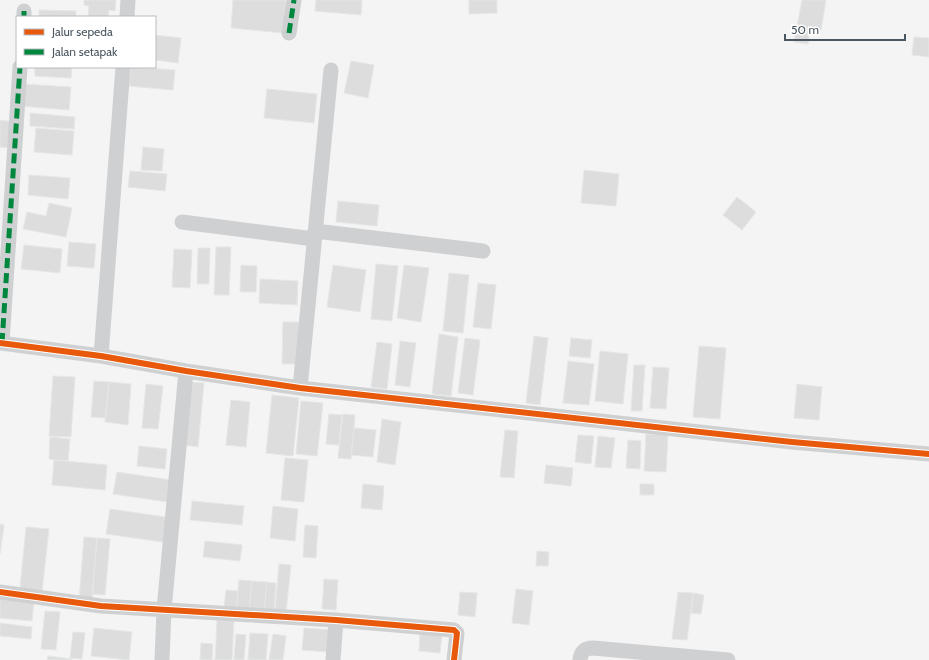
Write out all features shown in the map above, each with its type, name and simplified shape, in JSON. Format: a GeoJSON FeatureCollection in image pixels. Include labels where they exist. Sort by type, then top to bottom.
{"type":"FeatureCollection","features":[{"type":"Feature","properties":{"kind":"street"},"geometry":{"type":"LineString","coordinates":[[127,16],[128,0]]}},
{"type":"Feature","properties":{"kind":"street"},"geometry":{"type":"LineString","coordinates":[[290,33],[294,0]]}},
{"type":"Feature","properties":{"kind":"street"},"geometry":{"type":"LineString","coordinates":[[20,68],[1,343],[101,356],[186,371],[300,388],[792,442],[929,454]]}},
{"type":"Feature","properties":{"kind":"street"},"geometry":{"type":"LineString","coordinates":[[101,356],[123,68]]}},
{"type":"Feature","properties":{"kind":"street"},"geometry":{"type":"LineString","coordinates":[[300,388],[331,70]]}},
{"type":"Feature","properties":{"kind":"street"},"geometry":{"type":"LineString","coordinates":[[182,222],[483,251]]}},
{"type":"Feature","properties":{"kind":"street"},"geometry":{"type":"LineString","coordinates":[[162,660],[164,610],[186,371]]}},
{"type":"Feature","properties":{"kind":"street"},"geometry":{"type":"LineString","coordinates":[[0,592],[101,606],[336,620],[454,630],[457,633],[454,660]]}},
{"type":"Feature","properties":{"kind":"street"},"geometry":{"type":"LineString","coordinates":[[333,660],[336,620]]}},
{"type":"Feature","properties":{"kind":"street"},"geometry":{"type":"LineString","coordinates":[[580,660],[582,652],[588,648],[593,648],[728,660]]}},
{"type":"Feature","properties":{"kind":"building"},"geometry":{"type":"Polygon","coordinates":[[[84,0],[116,0],[115,11],[109,10],[108,16],[88,16],[89,6],[84,5],[84,0]]]}},
{"type":"Feature","properties":{"kind":"building"},"geometry":{"type":"Polygon","coordinates":[[[233,0],[286,0],[283,33],[231,28],[233,0]]]}},
{"type":"Feature","properties":{"kind":"building"},"geometry":{"type":"Polygon","coordinates":[[[316,0],[362,0],[361,15],[315,11],[316,0]]]}},
{"type":"Feature","properties":{"kind":"building"},"geometry":{"type":"Polygon","coordinates":[[[469,0],[497,0],[497,13],[469,14],[469,0]]]}},
{"type":"Feature","properties":{"kind":"building"},"geometry":{"type":"Polygon","coordinates":[[[802,0],[826,0],[821,30],[810,28],[808,44],[794,42],[802,0]]]}},
{"type":"Feature","properties":{"kind":"building"},"geometry":{"type":"Polygon","coordinates":[[[39,10],[76,11],[76,16],[39,16],[39,10]]]}},
{"type":"Feature","properties":{"kind":"building"},"geometry":{"type":"Polygon","coordinates":[[[156,35],[181,38],[178,63],[156,60],[156,35]]]}},
{"type":"Feature","properties":{"kind":"building"},"geometry":{"type":"Polygon","coordinates":[[[914,37],[929,38],[929,57],[912,55],[914,37]]]}},
{"type":"Feature","properties":{"kind":"building"},"geometry":{"type":"Polygon","coordinates":[[[351,61],[374,65],[368,98],[344,93],[351,61]]]}},
{"type":"Feature","properties":{"kind":"building"},"geometry":{"type":"Polygon","coordinates":[[[35,68],[72,68],[71,78],[35,76],[35,68]]]}},
{"type":"Feature","properties":{"kind":"building"},"geometry":{"type":"Polygon","coordinates":[[[131,68],[175,70],[173,90],[129,86],[131,68]]]}},
{"type":"Feature","properties":{"kind":"building"},"geometry":{"type":"Polygon","coordinates":[[[23,84],[71,87],[69,110],[21,106],[23,84]]]}},
{"type":"Feature","properties":{"kind":"building"},"geometry":{"type":"Polygon","coordinates":[[[267,89],[317,94],[314,123],[264,118],[267,89]]]}},
{"type":"Feature","properties":{"kind":"building"},"geometry":{"type":"Polygon","coordinates":[[[30,113],[75,117],[74,129],[30,126],[30,113]]]}},
{"type":"Feature","properties":{"kind":"building"},"geometry":{"type":"Polygon","coordinates":[[[0,120],[13,122],[9,148],[0,147],[0,120]]]}},
{"type":"Feature","properties":{"kind":"building"},"geometry":{"type":"Polygon","coordinates":[[[36,128],[74,131],[72,155],[34,152],[36,128]]]}},
{"type":"Feature","properties":{"kind":"building"},"geometry":{"type":"Polygon","coordinates":[[[143,147],[164,149],[162,171],[141,170],[143,147]]]}},
{"type":"Feature","properties":{"kind":"building"},"geometry":{"type":"Polygon","coordinates":[[[584,170],[619,174],[616,206],[581,203],[584,170]]]}},
{"type":"Feature","properties":{"kind":"building"},"geometry":{"type":"Polygon","coordinates":[[[130,171],[167,174],[165,191],[128,187],[130,171]]]}},
{"type":"Feature","properties":{"kind":"building"},"geometry":{"type":"Polygon","coordinates":[[[29,175],[70,178],[68,199],[28,195],[29,175]]]}},
{"type":"Feature","properties":{"kind":"building"},"geometry":{"type":"Polygon","coordinates":[[[737,197],[756,212],[742,230],[723,215],[737,197]]]}},
{"type":"Feature","properties":{"kind":"building"},"geometry":{"type":"Polygon","coordinates":[[[338,201],[379,205],[377,226],[336,222],[338,201]]]}},
{"type":"Feature","properties":{"kind":"building"},"geometry":{"type":"Polygon","coordinates":[[[49,203],[72,208],[66,237],[23,229],[27,212],[46,216],[49,203]]]}},
{"type":"Feature","properties":{"kind":"building"},"geometry":{"type":"Polygon","coordinates":[[[69,242],[96,244],[94,268],[67,266],[69,242]]]}},
{"type":"Feature","properties":{"kind":"building"},"geometry":{"type":"Polygon","coordinates":[[[24,245],[62,249],[60,273],[21,269],[24,245]]]}},
{"type":"Feature","properties":{"kind":"building"},"geometry":{"type":"Polygon","coordinates":[[[216,247],[231,247],[229,295],[214,295],[216,247]]]}},
{"type":"Feature","properties":{"kind":"building"},"geometry":{"type":"Polygon","coordinates":[[[198,248],[210,248],[209,284],[197,284],[198,248]]]}},
{"type":"Feature","properties":{"kind":"building"},"geometry":{"type":"Polygon","coordinates":[[[174,249],[192,250],[190,288],[172,287],[174,249]]]}},
{"type":"Feature","properties":{"kind":"building"},"geometry":{"type":"Polygon","coordinates":[[[376,264],[398,266],[392,321],[371,319],[376,264]]]}},
{"type":"Feature","properties":{"kind":"building"},"geometry":{"type":"Polygon","coordinates":[[[241,265],[257,266],[256,292],[240,292],[241,265]]]}},
{"type":"Feature","properties":{"kind":"building"},"geometry":{"type":"Polygon","coordinates":[[[333,265],[366,270],[360,312],[327,307],[333,265]]]}},
{"type":"Feature","properties":{"kind":"building"},"geometry":{"type":"Polygon","coordinates":[[[404,265],[429,268],[421,322],[397,318],[404,265]]]}},
{"type":"Feature","properties":{"kind":"building"},"geometry":{"type":"Polygon","coordinates":[[[449,273],[469,275],[463,333],[443,331],[449,273]]]}},
{"type":"Feature","properties":{"kind":"building"},"geometry":{"type":"Polygon","coordinates":[[[260,279],[298,281],[297,305],[259,303],[260,279]]]}},
{"type":"Feature","properties":{"kind":"building"},"geometry":{"type":"Polygon","coordinates":[[[478,283],[496,285],[491,329],[473,327],[478,283]]]}},
{"type":"Feature","properties":{"kind":"building"},"geometry":{"type":"Polygon","coordinates":[[[283,322],[299,322],[298,364],[282,364],[283,322]]]}},
{"type":"Feature","properties":{"kind":"building"},"geometry":{"type":"Polygon","coordinates":[[[439,334],[458,337],[451,396],[432,394],[439,334]]]}},
{"type":"Feature","properties":{"kind":"building"},"geometry":{"type":"Polygon","coordinates":[[[534,336],[548,338],[540,405],[526,403],[534,336]]]}},
{"type":"Feature","properties":{"kind":"building"},"geometry":{"type":"Polygon","coordinates":[[[465,338],[480,340],[473,395],[458,393],[465,338]]]}},
{"type":"Feature","properties":{"kind":"building"},"geometry":{"type":"Polygon","coordinates":[[[571,338],[592,340],[590,358],[569,356],[571,338]]]}},
{"type":"Feature","properties":{"kind":"building"},"geometry":{"type":"Polygon","coordinates":[[[400,341],[416,343],[410,387],[395,385],[400,341]]]}},
{"type":"Feature","properties":{"kind":"building"},"geometry":{"type":"Polygon","coordinates":[[[377,342],[392,344],[387,389],[371,387],[377,342]]]}},
{"type":"Feature","properties":{"kind":"building"},"geometry":{"type":"Polygon","coordinates":[[[699,346],[726,348],[720,419],[693,417],[699,346]]]}},
{"type":"Feature","properties":{"kind":"building"},"geometry":{"type":"Polygon","coordinates":[[[600,351],[628,354],[623,404],[595,401],[600,351]]]}},
{"type":"Feature","properties":{"kind":"building"},"geometry":{"type":"Polygon","coordinates":[[[568,361],[594,364],[589,405],[563,403],[568,361]]]}},
{"type":"Feature","properties":{"kind":"building"},"geometry":{"type":"Polygon","coordinates":[[[634,365],[645,365],[642,411],[631,411],[634,365]]]}},
{"type":"Feature","properties":{"kind":"building"},"geometry":{"type":"Polygon","coordinates":[[[653,367],[669,368],[666,409],[650,408],[653,367]]]}},
{"type":"Feature","properties":{"kind":"building"},"geometry":{"type":"Polygon","coordinates":[[[53,376],[75,377],[71,437],[49,436],[53,376]]]}},
{"type":"Feature","properties":{"kind":"building"},"geometry":{"type":"Polygon","coordinates":[[[94,381],[109,382],[105,418],[91,417],[94,381]]]}},
{"type":"Feature","properties":{"kind":"building"},"geometry":{"type":"Polygon","coordinates":[[[109,382],[131,384],[128,425],[105,422],[109,382]]]}},
{"type":"Feature","properties":{"kind":"building"},"geometry":{"type":"Polygon","coordinates":[[[190,382],[204,383],[198,447],[184,445],[190,382]]]}},
{"type":"Feature","properties":{"kind":"building"},"geometry":{"type":"Polygon","coordinates":[[[146,384],[163,386],[158,429],[142,428],[146,384]]]}},
{"type":"Feature","properties":{"kind":"building"},"geometry":{"type":"Polygon","coordinates":[[[797,384],[822,387],[819,420],[794,418],[797,384]]]}},
{"type":"Feature","properties":{"kind":"building"},"geometry":{"type":"Polygon","coordinates":[[[272,395],[299,398],[293,456],[266,453],[272,395]]]}},
{"type":"Feature","properties":{"kind":"building"},"geometry":{"type":"Polygon","coordinates":[[[231,400],[250,402],[246,447],[226,445],[231,400]]]}},
{"type":"Feature","properties":{"kind":"building"},"geometry":{"type":"Polygon","coordinates":[[[301,401],[323,403],[317,456],[296,454],[301,401]]]}},
{"type":"Feature","properties":{"kind":"building"},"geometry":{"type":"Polygon","coordinates":[[[329,414],[342,415],[339,445],[326,444],[329,414]]]}},
{"type":"Feature","properties":{"kind":"building"},"geometry":{"type":"Polygon","coordinates":[[[343,414],[355,415],[351,459],[338,458],[343,414]]]}},
{"type":"Feature","properties":{"kind":"building"},"geometry":{"type":"Polygon","coordinates":[[[382,419],[401,422],[395,465],[377,462],[382,419]]]}},
{"type":"Feature","properties":{"kind":"building"},"geometry":{"type":"Polygon","coordinates":[[[354,428],[376,430],[373,457],[351,455],[354,428]]]}},
{"type":"Feature","properties":{"kind":"building"},"geometry":{"type":"Polygon","coordinates":[[[505,430],[518,431],[514,478],[500,477],[505,430]]]}},
{"type":"Feature","properties":{"kind":"building"},"geometry":{"type":"Polygon","coordinates":[[[646,434],[668,435],[666,472],[644,471],[646,434]]]}},
{"type":"Feature","properties":{"kind":"building"},"geometry":{"type":"Polygon","coordinates":[[[578,435],[594,436],[591,464],[575,462],[578,435]]]}},
{"type":"Feature","properties":{"kind":"building"},"geometry":{"type":"Polygon","coordinates":[[[598,436],[615,438],[611,468],[595,467],[598,436]]]}},
{"type":"Feature","properties":{"kind":"building"},"geometry":{"type":"Polygon","coordinates":[[[50,437],[70,439],[68,461],[49,459],[50,437]]]}},
{"type":"Feature","properties":{"kind":"building"},"geometry":{"type":"Polygon","coordinates":[[[628,440],[641,441],[640,469],[626,468],[628,440]]]}},
{"type":"Feature","properties":{"kind":"building"},"geometry":{"type":"Polygon","coordinates":[[[139,446],[167,449],[165,469],[137,466],[139,446]]]}},
{"type":"Feature","properties":{"kind":"building"},"geometry":{"type":"Polygon","coordinates":[[[285,458],[308,460],[304,502],[281,500],[285,458]]]}},
{"type":"Feature","properties":{"kind":"building"},"geometry":{"type":"Polygon","coordinates":[[[54,460],[107,465],[105,490],[52,485],[54,460]]]}},
{"type":"Feature","properties":{"kind":"building"},"geometry":{"type":"Polygon","coordinates":[[[546,465],[573,468],[571,486],[544,483],[546,465]]]}},
{"type":"Feature","properties":{"kind":"building"},"geometry":{"type":"Polygon","coordinates":[[[117,472],[171,480],[168,502],[113,494],[117,472]]]}},
{"type":"Feature","properties":{"kind":"building"},"geometry":{"type":"Polygon","coordinates":[[[363,484],[384,486],[382,510],[361,508],[363,484]]]}},
{"type":"Feature","properties":{"kind":"building"},"geometry":{"type":"Polygon","coordinates":[[[640,484],[654,484],[654,495],[640,495],[640,484]]]}},
{"type":"Feature","properties":{"kind":"building"},"geometry":{"type":"Polygon","coordinates":[[[192,501],[244,506],[242,525],[190,520],[192,501]]]}},
{"type":"Feature","properties":{"kind":"building"},"geometry":{"type":"Polygon","coordinates":[[[273,506],[298,509],[295,541],[270,538],[273,506]]]}},
{"type":"Feature","properties":{"kind":"building"},"geometry":{"type":"Polygon","coordinates":[[[110,509],[166,517],[163,542],[106,534],[110,509]]]}},
{"type":"Feature","properties":{"kind":"building"},"geometry":{"type":"Polygon","coordinates":[[[0,524],[4,525],[0,554],[0,524]]]}},
{"type":"Feature","properties":{"kind":"building"},"geometry":{"type":"Polygon","coordinates":[[[305,525],[318,526],[316,558],[303,557],[305,525]]]}},
{"type":"Feature","properties":{"kind":"building"},"geometry":{"type":"Polygon","coordinates":[[[26,527],[49,529],[42,591],[20,588],[26,527]]]}},
{"type":"Feature","properties":{"kind":"building"},"geometry":{"type":"Polygon","coordinates":[[[84,537],[97,538],[92,602],[79,601],[84,537]]]}},
{"type":"Feature","properties":{"kind":"building"},"geometry":{"type":"Polygon","coordinates":[[[97,538],[110,539],[105,595],[92,594],[97,538]]]}},
{"type":"Feature","properties":{"kind":"building"},"geometry":{"type":"Polygon","coordinates":[[[205,541],[242,545],[240,561],[203,557],[205,541]]]}},
{"type":"Feature","properties":{"kind":"building"},"geometry":{"type":"Polygon","coordinates":[[[537,551],[549,552],[548,566],[536,566],[537,551]]]}},
{"type":"Feature","properties":{"kind":"building"},"geometry":{"type":"Polygon","coordinates":[[[279,564],[291,565],[286,613],[275,612],[279,564]]]}},
{"type":"Feature","properties":{"kind":"building"},"geometry":{"type":"Polygon","coordinates":[[[324,579],[338,580],[336,610],[322,609],[324,579]]]}},
{"type":"Feature","properties":{"kind":"building"},"geometry":{"type":"Polygon","coordinates":[[[239,580],[252,581],[249,610],[236,609],[239,580]]]}},
{"type":"Feature","properties":{"kind":"building"},"geometry":{"type":"Polygon","coordinates":[[[252,581],[267,582],[264,611],[249,610],[252,581]]]}},
{"type":"Feature","properties":{"kind":"building"},"geometry":{"type":"Polygon","coordinates":[[[267,582],[276,583],[274,612],[264,611],[267,582]]]}},
{"type":"Feature","properties":{"kind":"building"},"geometry":{"type":"Polygon","coordinates":[[[516,589],[533,591],[529,625],[512,623],[516,589]]]}},
{"type":"Feature","properties":{"kind":"building"},"geometry":{"type":"Polygon","coordinates":[[[226,590],[238,591],[236,609],[224,608],[226,590]]]}},
{"type":"Feature","properties":{"kind":"building"},"geometry":{"type":"Polygon","coordinates":[[[460,592],[477,593],[475,617],[458,615],[460,592]]]}},
{"type":"Feature","properties":{"kind":"building"},"geometry":{"type":"Polygon","coordinates":[[[678,592],[693,593],[687,640],[672,639],[678,592]]]}},
{"type":"Feature","properties":{"kind":"building"},"geometry":{"type":"Polygon","coordinates":[[[693,593],[704,595],[701,614],[691,613],[693,593]]]}},
{"type":"Feature","properties":{"kind":"building"},"geometry":{"type":"Polygon","coordinates":[[[0,597],[34,600],[32,621],[0,618],[0,597]]]}},
{"type":"Feature","properties":{"kind":"building"},"geometry":{"type":"Polygon","coordinates":[[[45,611],[60,612],[56,650],[41,649],[45,611]]]}},
{"type":"Feature","properties":{"kind":"building"},"geometry":{"type":"Polygon","coordinates":[[[217,620],[234,621],[232,660],[215,660],[217,620]]]}},
{"type":"Feature","properties":{"kind":"building"},"geometry":{"type":"Polygon","coordinates":[[[0,623],[32,627],[31,639],[0,636],[0,623]]]}},
{"type":"Feature","properties":{"kind":"building"},"geometry":{"type":"Polygon","coordinates":[[[94,628],[132,632],[129,660],[91,656],[94,628]]]}},
{"type":"Feature","properties":{"kind":"building"},"geometry":{"type":"Polygon","coordinates":[[[304,628],[330,630],[328,652],[302,650],[304,628]]]}},
{"type":"Feature","properties":{"kind":"building"},"geometry":{"type":"Polygon","coordinates":[[[73,632],[85,633],[82,659],[70,658],[73,632]]]}},
{"type":"Feature","properties":{"kind":"building"},"geometry":{"type":"Polygon","coordinates":[[[420,632],[442,634],[440,653],[419,651],[420,632]]]}},
{"type":"Feature","properties":{"kind":"building"},"geometry":{"type":"Polygon","coordinates":[[[250,633],[268,634],[266,660],[248,660],[250,633]]]}},
{"type":"Feature","properties":{"kind":"building"},"geometry":{"type":"Polygon","coordinates":[[[236,634],[246,635],[244,660],[234,660],[236,634]]]}},
{"type":"Feature","properties":{"kind":"building"},"geometry":{"type":"Polygon","coordinates":[[[273,634],[286,636],[283,660],[269,660],[273,634]]]}},
{"type":"Feature","properties":{"kind":"building"},"geometry":{"type":"Polygon","coordinates":[[[201,643],[213,644],[212,660],[200,660],[201,643]]]}},
{"type":"Feature","properties":{"kind":"building"},"geometry":{"type":"Polygon","coordinates":[[[48,656],[72,659],[72,660],[47,660],[48,656]]]}},
{"type":"Feature","properties":{"kind":"marked path"},"geometry":{"type":"LineString","coordinates":[[289,33],[294,0]]}},
{"type":"Feature","properties":{"kind":"marked path"},"geometry":{"type":"LineString","coordinates":[[24,11],[24,16]]}},
{"type":"Feature","properties":{"kind":"marked path"},"geometry":{"type":"LineString","coordinates":[[2,343],[20,68]]}},
{"type":"Feature","properties":{"kind":"cycle path"},"geometry":{"type":"LineString","coordinates":[[0,343],[101,356],[186,371],[300,388],[792,442],[929,454]]}},
{"type":"Feature","properties":{"kind":"cycle path"},"geometry":{"type":"LineString","coordinates":[[0,592],[101,606],[336,620],[454,630],[457,633],[454,660]]}}]}
